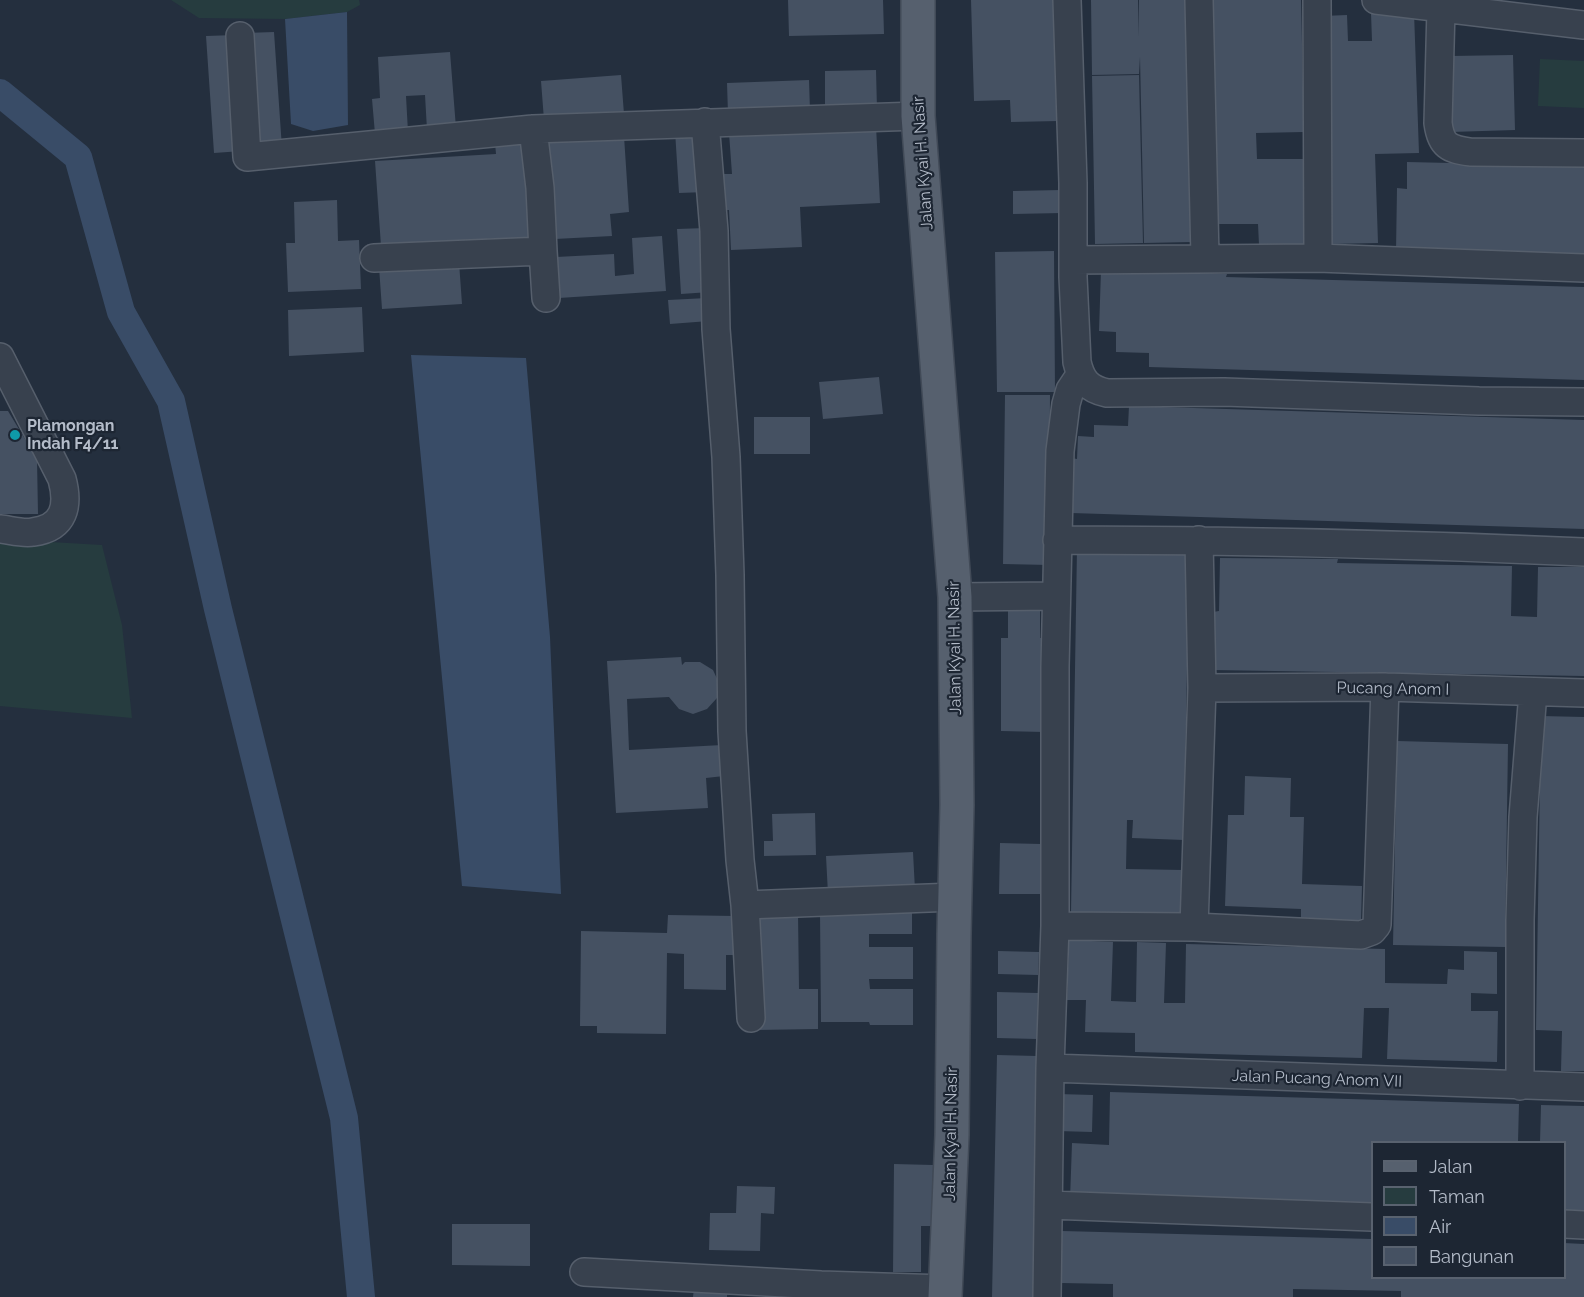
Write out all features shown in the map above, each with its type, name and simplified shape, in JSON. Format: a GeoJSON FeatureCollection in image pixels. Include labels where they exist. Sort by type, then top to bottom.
{"type":"FeatureCollection","features":[{"type":"Feature","properties":{"kind":"main road","name":"Jalan Kyai H. Nasir"},"geometry":{"type":"LineString","coordinates":[[918,0],[918,116],[955,597],[957,805],[952,1135],[945,1293]]}},
{"type":"Feature","properties":{"kind":"street"},"geometry":{"type":"LineString","coordinates":[[1067,0],[1077,362],[1080,375],[1086,384],[1094,390],[1107,393],[1224,392],[1584,402]]}},
{"type":"Feature","properties":{"kind":"street"},"geometry":{"type":"LineString","coordinates":[[1198,0],[1205,257]]}},
{"type":"Feature","properties":{"kind":"street"},"geometry":{"type":"LineString","coordinates":[[1317,0],[1318,258]]}},
{"type":"Feature","properties":{"kind":"street"},"geometry":{"type":"LineString","coordinates":[[1376,0],[1584,26]]}},
{"type":"Feature","properties":{"kind":"street"},"geometry":{"type":"LineString","coordinates":[[1441,8],[1438,123],[1443,142],[1457,150],[1470,152],[1584,153]]}},
{"type":"Feature","properties":{"kind":"street"},"geometry":{"type":"LineString","coordinates":[[240,36],[247,157],[533,129],[918,116]]}},
{"type":"Feature","properties":{"kind":"street"},"geometry":{"type":"LineString","coordinates":[[705,122],[714,231],[716,329],[726,457],[732,731],[751,1018]]}},
{"type":"Feature","properties":{"kind":"street"},"geometry":{"type":"LineString","coordinates":[[533,129],[540,188],[546,298]]}},
{"type":"Feature","properties":{"kind":"street"},"geometry":{"type":"LineString","coordinates":[[374,258],[543,251]]}},
{"type":"Feature","properties":{"kind":"street"},"geometry":{"type":"LineString","coordinates":[[1073,260],[1205,257],[1318,258],[1584,268]]}},
{"type":"Feature","properties":{"kind":"street"},"geometry":{"type":"LineString","coordinates":[[0,357],[9,390],[62,479],[66,494],[66,508],[60,518],[47,528],[33,532],[0,529]]}},
{"type":"Feature","properties":{"kind":"street"},"geometry":{"type":"LineString","coordinates":[[1047,1297],[1050,1068],[1055,926],[1056,596],[1060,451],[1070,390],[1080,375]]}},
{"type":"Feature","properties":{"kind":"street"},"geometry":{"type":"LineString","coordinates":[[1057,540],[1199,540],[1450,546],[1584,552]]}},
{"type":"Feature","properties":{"kind":"street"},"geometry":{"type":"LineString","coordinates":[[1194,927],[1202,688],[1199,540]]}},
{"type":"Feature","properties":{"kind":"street"},"geometry":{"type":"LineString","coordinates":[[955,597],[1056,596]]}},
{"type":"Feature","properties":{"kind":"street"},"geometry":{"type":"LineString","coordinates":[[1055,926],[1194,927],[1361,935],[1375,929],[1385,687]]}},
{"type":"Feature","properties":{"kind":"street","name":"Pucang Anom I"},"geometry":{"type":"LineString","coordinates":[[1202,688],[1385,687],[1584,693]]}},
{"type":"Feature","properties":{"kind":"street"},"geometry":{"type":"LineString","coordinates":[[1520,1086],[1520,920],[1523,818],[1533,692]]}},
{"type":"Feature","properties":{"kind":"street"},"geometry":{"type":"LineString","coordinates":[[745,905],[955,897]]}},
{"type":"Feature","properties":{"kind":"street","name":"Jalan Pucang Anom VII"},"geometry":{"type":"LineString","coordinates":[[1050,1068],[1584,1087]]}},
{"type":"Feature","properties":{"kind":"street"},"geometry":{"type":"LineString","coordinates":[[1049,1206],[1371,1217]]}},
{"type":"Feature","properties":{"kind":"street"},"geometry":{"type":"LineString","coordinates":[[1566,1224],[1584,1225]]}},
{"type":"Feature","properties":{"kind":"street"},"geometry":{"type":"LineString","coordinates":[[584,1272],[945,1293]]}},
{"type":"Feature","properties":{"kind":"green space"},"geometry":{"type":"Polygon","coordinates":[[[171,0],[359,0],[360,5],[347,12],[285,19],[199,18],[171,0]]]}},
{"type":"Feature","properties":{"kind":"green space"},"geometry":{"type":"Polygon","coordinates":[[[1540,59],[1584,61],[1584,108],[1538,106],[1540,59]]]}},
{"type":"Feature","properties":{"kind":"green space"},"geometry":{"type":"Polygon","coordinates":[[[0,539],[102,545],[122,625],[132,718],[0,706],[0,539]]]}},
{"type":"Feature","properties":{"kind":"water"},"geometry":{"type":"Polygon","coordinates":[[[347,12],[348,125],[313,131],[291,124],[285,19],[347,12]]]}},
{"type":"Feature","properties":{"kind":"water"},"geometry":{"type":"Polygon","coordinates":[[[411,355],[526,358],[550,637],[561,894],[462,886],[411,355]]]}},
{"type":"Feature","properties":{"kind":"building"},"geometry":{"type":"Polygon","coordinates":[[[788,0],[883,0],[884,34],[789,36],[788,0]]]}},
{"type":"Feature","properties":{"kind":"building"},"geometry":{"type":"Polygon","coordinates":[[[971,0],[1055,0],[1059,121],[1011,122],[1010,100],[974,101],[971,0]]]}},
{"type":"Feature","properties":{"kind":"building"},"geometry":{"type":"Polygon","coordinates":[[[1091,0],[1138,0],[1139,37],[1139,0],[1186,0],[1191,242],[1144,243],[1140,57],[1139,74],[1092,75],[1091,0]]]}},
{"type":"Feature","properties":{"kind":"building"},"geometry":{"type":"Polygon","coordinates":[[[1207,0],[1301,0],[1304,132],[1256,133],[1257,159],[1304,159],[1306,245],[1259,245],[1258,224],[1211,224],[1207,0]]]}},
{"type":"Feature","properties":{"kind":"building"},"geometry":{"type":"Polygon","coordinates":[[[1414,12],[1419,153],[1375,154],[1378,243],[1330,244],[1323,16],[1347,15],[1348,41],[1372,41],[1371,13],[1414,12]]]}},
{"type":"Feature","properties":{"kind":"building"},"geometry":{"type":"Polygon","coordinates":[[[274,32],[282,148],[253,150],[245,33],[274,32]]]}},
{"type":"Feature","properties":{"kind":"building"},"geometry":{"type":"Polygon","coordinates":[[[235,35],[242,151],[214,153],[206,36],[235,35]]]}},
{"type":"Feature","properties":{"kind":"building"},"geometry":{"type":"Polygon","coordinates":[[[450,52],[456,128],[427,130],[425,95],[406,96],[408,132],[375,134],[372,99],[380,98],[378,57],[450,52]]]}},
{"type":"Feature","properties":{"kind":"building"},"geometry":{"type":"Polygon","coordinates":[[[1513,55],[1515,130],[1451,132],[1450,56],[1513,55]]]}},
{"type":"Feature","properties":{"kind":"building"},"geometry":{"type":"Polygon","coordinates":[[[876,70],[877,109],[825,110],[825,71],[876,70]]]}},
{"type":"Feature","properties":{"kind":"building"},"geometry":{"type":"Polygon","coordinates":[[[621,75],[624,114],[544,120],[541,81],[621,75]]]}},
{"type":"Feature","properties":{"kind":"building"},"geometry":{"type":"Polygon","coordinates":[[[1139,75],[1143,243],[1095,244],[1092,76],[1139,75]]]}},
{"type":"Feature","properties":{"kind":"building"},"geometry":{"type":"Polygon","coordinates":[[[809,80],[810,111],[728,114],[727,83],[809,80]]]}},
{"type":"Feature","properties":{"kind":"building"},"geometry":{"type":"Polygon","coordinates":[[[876,126],[880,203],[800,207],[802,247],[731,250],[729,210],[724,210],[722,174],[732,174],[729,133],[876,126]]]}},
{"type":"Feature","properties":{"kind":"building"},"geometry":{"type":"Polygon","coordinates":[[[702,129],[706,192],[679,193],[675,131],[702,129]]]}},
{"type":"Feature","properties":{"kind":"building"},"geometry":{"type":"Polygon","coordinates":[[[624,136],[629,212],[610,214],[612,236],[555,239],[548,141],[624,136]]]}},
{"type":"Feature","properties":{"kind":"building"},"geometry":{"type":"Polygon","coordinates":[[[529,141],[535,243],[502,245],[502,238],[381,246],[375,161],[496,154],[495,143],[529,141]]]}},
{"type":"Feature","properties":{"kind":"building"},"geometry":{"type":"Polygon","coordinates":[[[1407,162],[1584,166],[1584,254],[1396,251],[1397,188],[1407,189],[1407,162]]]}},
{"type":"Feature","properties":{"kind":"building"},"geometry":{"type":"Polygon","coordinates":[[[1061,190],[1062,213],[1013,214],[1013,191],[1061,190]]]}},
{"type":"Feature","properties":{"kind":"building"},"geometry":{"type":"Polygon","coordinates":[[[337,200],[338,241],[359,240],[361,289],[288,292],[286,243],[295,243],[294,202],[337,200]]]}},
{"type":"Feature","properties":{"kind":"building"},"geometry":{"type":"Polygon","coordinates":[[[706,228],[710,292],[681,294],[677,229],[706,228]]]}},
{"type":"Feature","properties":{"kind":"building"},"geometry":{"type":"Polygon","coordinates":[[[662,236],[666,291],[559,298],[556,257],[614,254],[615,276],[634,274],[632,238],[662,236]]]}},
{"type":"Feature","properties":{"kind":"building"},"geometry":{"type":"Polygon","coordinates":[[[1054,251],[1055,392],[997,392],[995,252],[1054,251]]]}},
{"type":"Feature","properties":{"kind":"building"},"geometry":{"type":"Polygon","coordinates":[[[459,262],[462,304],[382,309],[379,267],[459,262]]]}},
{"type":"Feature","properties":{"kind":"building"},"geometry":{"type":"Polygon","coordinates":[[[1101,270],[1227,274],[1226,277],[1584,287],[1584,380],[1149,367],[1149,353],[1116,352],[1116,332],[1099,331],[1101,270]]]}},
{"type":"Feature","properties":{"kind":"building"},"geometry":{"type":"Polygon","coordinates":[[[707,298],[709,321],[670,324],[668,300],[707,298]]]}},
{"type":"Feature","properties":{"kind":"building"},"geometry":{"type":"Polygon","coordinates":[[[362,307],[364,352],[289,356],[288,310],[362,307]]]}},
{"type":"Feature","properties":{"kind":"building"},"geometry":{"type":"Polygon","coordinates":[[[879,377],[883,414],[823,419],[819,382],[879,377]]]}},
{"type":"Feature","properties":{"kind":"building"},"geometry":{"type":"Polygon","coordinates":[[[1005,395],[1050,395],[1049,565],[1003,564],[1005,395]]]}},
{"type":"Feature","properties":{"kind":"building"},"geometry":{"type":"Polygon","coordinates":[[[1129,406],[1584,420],[1584,529],[1071,513],[1072,458],[1077,459],[1078,436],[1094,437],[1094,425],[1128,426],[1129,406]]]}},
{"type":"Feature","properties":{"kind":"building"},"geometry":{"type":"Polygon","coordinates":[[[0,411],[8,411],[37,459],[38,514],[0,514],[0,411]]]}},
{"type":"Feature","properties":{"kind":"building"},"geometry":{"type":"Polygon","coordinates":[[[754,417],[810,417],[810,454],[754,454],[754,417]]]}},
{"type":"Feature","properties":{"kind":"building"},"geometry":{"type":"Polygon","coordinates":[[[1077,548],[1189,550],[1184,840],[1132,838],[1133,820],[1127,820],[1126,869],[1183,870],[1183,915],[1071,912],[1077,548]]]}},
{"type":"Feature","properties":{"kind":"building"},"geometry":{"type":"Polygon","coordinates":[[[1220,558],[1338,559],[1337,563],[1512,566],[1511,616],[1537,617],[1538,567],[1584,567],[1584,676],[1212,670],[1213,612],[1219,611],[1220,558]]]}},
{"type":"Feature","properties":{"kind":"building"},"geometry":{"type":"Polygon","coordinates":[[[1008,603],[1040,604],[1040,638],[1045,638],[1044,732],[1001,731],[1001,638],[1008,638],[1008,603]]]}},
{"type":"Feature","properties":{"kind":"building"},"geometry":{"type":"Polygon","coordinates":[[[681,657],[682,665],[685,662],[700,662],[713,670],[719,683],[717,698],[707,709],[693,714],[679,709],[669,697],[627,699],[629,750],[722,745],[724,776],[706,778],[708,808],[616,813],[607,661],[681,657]]]}},
{"type":"Feature","properties":{"kind":"building"},"geometry":{"type":"Polygon","coordinates":[[[1541,716],[1584,717],[1584,1071],[1561,1071],[1562,1031],[1536,1030],[1541,716]]]}},
{"type":"Feature","properties":{"kind":"building"},"geometry":{"type":"Polygon","coordinates":[[[1397,741],[1508,744],[1505,947],[1393,945],[1397,741]]]}},
{"type":"Feature","properties":{"kind":"building"},"geometry":{"type":"Polygon","coordinates":[[[1245,776],[1291,778],[1290,817],[1304,817],[1302,884],[1362,886],[1361,921],[1301,918],[1301,909],[1225,906],[1228,815],[1244,815],[1245,776]]]}},
{"type":"Feature","properties":{"kind":"building"},"geometry":{"type":"Polygon","coordinates":[[[815,813],[816,855],[764,856],[764,841],[773,841],[772,814],[815,813]]]}},
{"type":"Feature","properties":{"kind":"building"},"geometry":{"type":"Polygon","coordinates":[[[1000,843],[1041,844],[1040,894],[999,894],[1000,843]]]}},
{"type":"Feature","properties":{"kind":"building"},"geometry":{"type":"Polygon","coordinates":[[[913,852],[915,890],[828,894],[826,856],[913,852]]]}},
{"type":"Feature","properties":{"kind":"building"},"geometry":{"type":"Polygon","coordinates":[[[912,912],[912,934],[869,934],[869,947],[913,947],[913,979],[869,979],[870,989],[913,989],[913,1025],[821,1022],[820,913],[912,912]]]}},
{"type":"Feature","properties":{"kind":"building"},"geometry":{"type":"Polygon","coordinates":[[[755,913],[798,913],[799,989],[818,989],[818,1029],[756,1030],[755,913]]]}},
{"type":"Feature","properties":{"kind":"building"},"geometry":{"type":"Polygon","coordinates":[[[668,915],[736,916],[741,955],[726,955],[726,990],[684,989],[684,954],[667,953],[666,1034],[597,1033],[597,1026],[580,1026],[581,931],[667,933],[668,915]]]}},
{"type":"Feature","properties":{"kind":"building"},"geometry":{"type":"Polygon","coordinates":[[[1069,940],[1113,942],[1111,1001],[1136,1002],[1137,942],[1166,943],[1164,1003],[1185,1003],[1186,944],[1385,949],[1385,983],[1447,984],[1448,969],[1464,970],[1464,951],[1497,952],[1497,994],[1471,993],[1471,1011],[1498,1011],[1497,1062],[1387,1059],[1389,1008],[1364,1008],[1362,1058],[1135,1052],[1135,1033],[1085,1032],[1086,1000],[1067,1000],[1069,940]]]}},
{"type":"Feature","properties":{"kind":"building"},"geometry":{"type":"Polygon","coordinates":[[[998,951],[1039,952],[1038,975],[998,974],[998,951]]]}},
{"type":"Feature","properties":{"kind":"building"},"geometry":{"type":"Polygon","coordinates":[[[997,992],[1038,993],[1037,1039],[997,1038],[997,992]]]}},
{"type":"Feature","properties":{"kind":"building"},"geometry":{"type":"Polygon","coordinates":[[[997,1055],[1037,1056],[1033,1297],[992,1297],[997,1055]]]}},
{"type":"Feature","properties":{"kind":"building"},"geometry":{"type":"Polygon","coordinates":[[[1110,1092],[1519,1104],[1518,1141],[1371,1141],[1371,1209],[1070,1200],[1072,1143],[1109,1145],[1110,1092]]]}},
{"type":"Feature","properties":{"kind":"building"},"geometry":{"type":"Polygon","coordinates":[[[1058,1094],[1093,1095],[1092,1132],[1057,1131],[1058,1094]]]}},
{"type":"Feature","properties":{"kind":"building"},"geometry":{"type":"Polygon","coordinates":[[[1541,1105],[1584,1106],[1584,1216],[1566,1215],[1566,1141],[1540,1141],[1541,1105]]]}},
{"type":"Feature","properties":{"kind":"building"},"geometry":{"type":"Polygon","coordinates":[[[894,1164],[933,1165],[932,1226],[921,1226],[921,1272],[893,1272],[894,1164]]]}},
{"type":"Feature","properties":{"kind":"building"},"geometry":{"type":"Polygon","coordinates":[[[737,1186],[775,1187],[774,1214],[761,1213],[760,1251],[709,1250],[710,1213],[736,1213],[737,1186]]]}},
{"type":"Feature","properties":{"kind":"building"},"geometry":{"type":"Polygon","coordinates":[[[452,1224],[530,1224],[530,1266],[452,1265],[452,1224]]]}},
{"type":"Feature","properties":{"kind":"building"},"geometry":{"type":"Polygon","coordinates":[[[1062,1231],[1371,1239],[1371,1279],[1566,1279],[1566,1243],[1584,1244],[1584,1297],[1401,1297],[1401,1291],[1293,1289],[1293,1297],[1113,1297],[1113,1284],[1061,1283],[1062,1231]]]}},
{"type":"Feature","properties":{"kind":"building"},"geometry":{"type":"Polygon","coordinates":[[[694,1288],[727,1290],[727,1297],[693,1297],[694,1288]]]}},
{"type":"Feature","properties":{"kind":"waterway"},"geometry":{"type":"LineString","coordinates":[[0,93],[78,157],[121,312],[171,401],[218,609],[344,1118],[361,1297]]}},
{"type":"Feature","properties":{"kind":"place","name":"Plamongan Indah F4/11"},"geometry":{"type":"Point","coordinates":[15,435]}}]}
